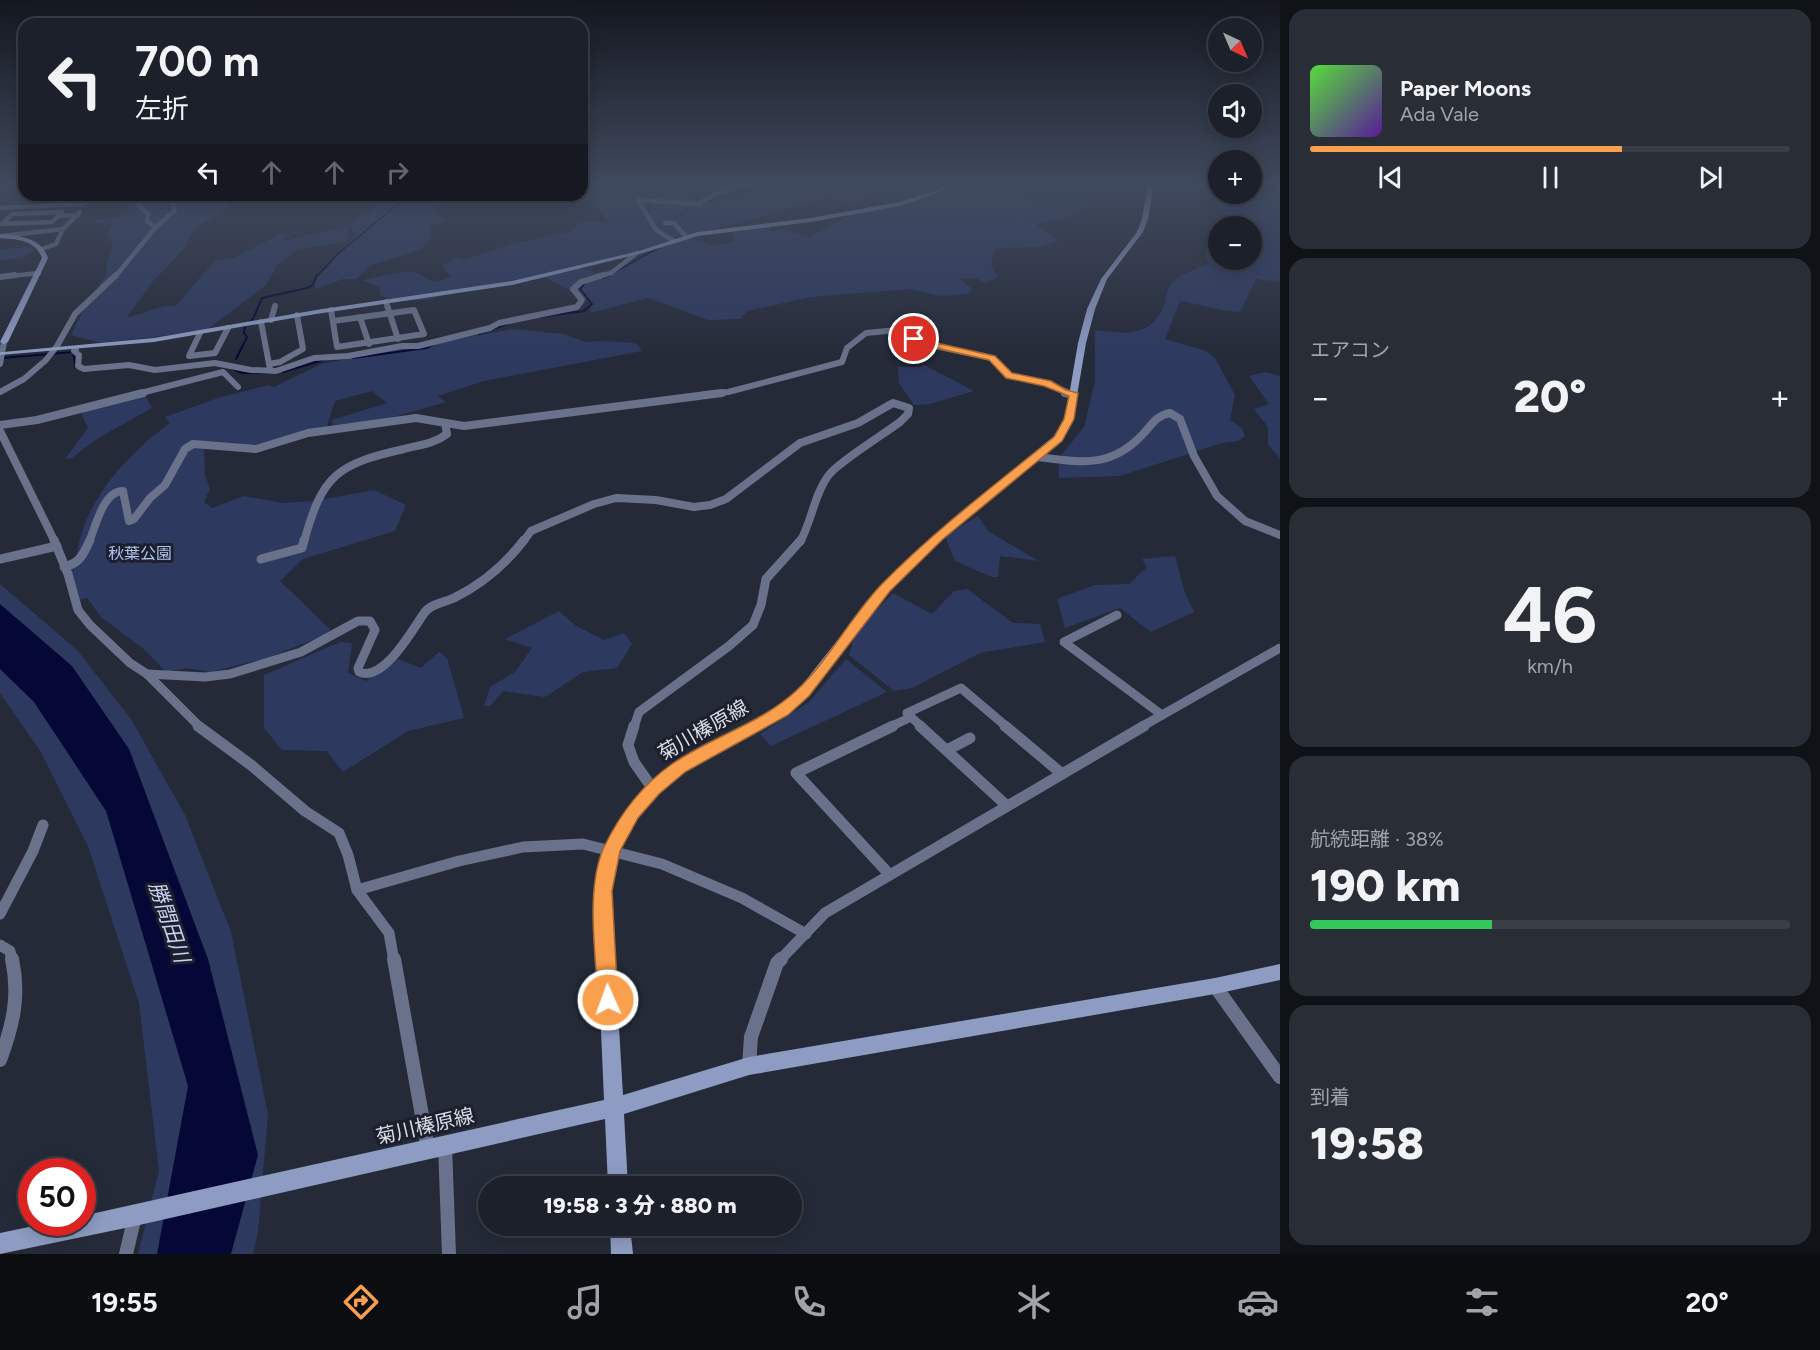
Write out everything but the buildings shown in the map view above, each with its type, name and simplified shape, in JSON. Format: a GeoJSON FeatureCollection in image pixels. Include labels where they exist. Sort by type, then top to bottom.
{"type":"FeatureCollection","features":[{"type":"Feature","properties":{"kind":"street"},"geometry":{"type":"LineString","coordinates":[[28,242],[42,249],[45,258],[4,342],[2,359],[200,333],[297,315],[527,280],[637,253],[672,242]]}},
{"type":"Feature","properties":{"kind":"street"},"geometry":{"type":"LineString","coordinates":[[42,249],[57,242]]}},
{"type":"Feature","properties":{"kind":"street"},"geometry":{"type":"LineString","coordinates":[[0,392],[26,377],[52,352],[82,304],[122,270],[141,242]]}},
{"type":"Feature","properties":{"kind":"street","name":"菊川榛原線"},"geometry":{"type":"LineString","coordinates":[[0,1244],[135,1216],[613,1108],[603,891],[612,850],[632,813],[653,789],[679,768],[783,711],[804,692],[885,588],[939,537],[1038,457],[1058,438],[1069,419],[1082,343],[1091,309],[1104,279],[1133,242]]}},
{"type":"Feature","properties":{"kind":"street"},"geometry":{"type":"LineString","coordinates":[[76,349],[74,351],[80,355],[78,366],[84,369],[129,365],[155,370],[215,363],[251,370],[314,358],[425,345],[490,328],[499,322],[577,308],[582,300],[573,289],[581,282],[611,273],[637,253]]}},
{"type":"Feature","properties":{"kind":"street"},"geometry":{"type":"LineString","coordinates":[[0,277],[39,273]]}},
{"type":"Feature","properties":{"kind":"street"},"geometry":{"type":"LineString","coordinates":[[386,302],[398,339]]}},
{"type":"Feature","properties":{"kind":"street"},"geometry":{"type":"LineString","coordinates":[[271,320],[275,306]]}},
{"type":"Feature","properties":{"kind":"street"},"geometry":{"type":"LineString","coordinates":[[331,310],[333,321],[338,347],[424,334],[414,310],[333,321]]}},
{"type":"Feature","properties":{"kind":"street"},"geometry":{"type":"LineString","coordinates":[[270,367],[303,349],[297,315]]}},
{"type":"Feature","properties":{"kind":"street"},"geometry":{"type":"LineString","coordinates":[[360,317],[369,344]]}},
{"type":"Feature","properties":{"kind":"street"},"geometry":{"type":"LineString","coordinates":[[261,322],[270,367]]}},
{"type":"Feature","properties":{"kind":"street"},"geometry":{"type":"LineString","coordinates":[[200,333],[189,356],[215,353],[228,328]]}},
{"type":"Feature","properties":{"kind":"street"},"geometry":{"type":"LineString","coordinates":[[64,567],[75,564],[82,558],[108,497],[117,491],[123,491],[126,517],[129,521],[134,519],[150,498],[165,485],[185,449],[193,444],[256,449],[308,433],[416,418],[431,417],[445,423],[464,426],[728,392],[842,362],[847,348],[866,333],[877,331],[897,330],[930,345],[980,354],[992,358],[1009,376],[1047,383],[1074,395]]}},
{"type":"Feature","properties":{"kind":"street"},"geometry":{"type":"LineString","coordinates":[[0,425],[37,420],[224,372],[238,387]]}},
{"type":"Feature","properties":{"kind":"street"},"geometry":{"type":"LineString","coordinates":[[147,674],[205,677],[230,674],[301,652],[358,621],[370,621],[375,630],[358,668],[359,672],[366,675],[374,673],[407,641],[427,609],[455,597],[493,573],[508,561],[531,531],[594,504],[616,498],[656,500],[686,507],[710,505],[726,499],[800,443],[858,423],[893,403],[909,408],[908,414],[900,422],[829,474],[821,488],[808,528],[797,547],[766,579],[761,605],[753,626],[639,712],[627,745],[634,762],[653,789]]}},
{"type":"Feature","properties":{"kind":"street"},"geometry":{"type":"LineString","coordinates":[[1038,457],[1088,462],[1115,458],[1140,441],[1159,415],[1170,412],[1180,419],[1194,456],[1217,496],[1245,520],[1280,536]]}},
{"type":"Feature","properties":{"kind":"street"},"geometry":{"type":"LineString","coordinates":[[261,559],[302,548],[320,494],[339,473],[370,459],[438,441],[447,434],[445,423]]}},
{"type":"Feature","properties":{"kind":"street"},"geometry":{"type":"LineString","coordinates":[[0,431],[57,546],[78,610],[90,625],[130,663],[147,674],[198,726],[251,765],[305,811],[339,833],[348,855],[357,890],[389,933],[437,1147],[449,1254]]}},
{"type":"Feature","properties":{"kind":"street"},"geometry":{"type":"LineString","coordinates":[[0,559],[57,546]]}},
{"type":"Feature","properties":{"kind":"street"},"geometry":{"type":"LineString","coordinates":[[1117,615],[1064,642],[1162,715]]}},
{"type":"Feature","properties":{"kind":"street"},"geometry":{"type":"LineString","coordinates":[[749,1066],[751,1037],[777,963],[825,913],[1006,805],[1280,648]]}},
{"type":"Feature","properties":{"kind":"street"},"geometry":{"type":"LineString","coordinates":[[1006,805],[907,713],[961,688],[1061,773]]}},
{"type":"Feature","properties":{"kind":"street"},"geometry":{"type":"LineString","coordinates":[[889,874],[796,773],[911,717]]}},
{"type":"Feature","properties":{"kind":"street"},"geometry":{"type":"LineString","coordinates":[[947,750],[970,738]]}},
{"type":"Feature","properties":{"kind":"street"},"geometry":{"type":"LineString","coordinates":[[0,914],[33,851],[43,825]]}},
{"type":"Feature","properties":{"kind":"street"},"geometry":{"type":"LineString","coordinates":[[357,890],[459,861],[523,847],[583,844],[662,864],[732,894],[806,934]]}},
{"type":"Feature","properties":{"kind":"street"},"geometry":{"type":"LineString","coordinates":[[0,945],[10,951],[18,983],[17,1006],[0,1060]]}},
{"type":"Feature","properties":{"kind":"street"},"geometry":{"type":"LineString","coordinates":[[617,1176],[613,1108],[749,1066],[1215,986],[1280,972]]}},
{"type":"Feature","properties":{"kind":"street"},"geometry":{"type":"LineString","coordinates":[[1215,986],[1280,1077]]}},
{"type":"Feature","properties":{"kind":"street"},"geometry":{"type":"LineString","coordinates":[[126,1254],[135,1216]]}},
{"type":"Feature","properties":{"kind":"street"},"geometry":{"type":"LineString","coordinates":[[621,1236],[622,1254]]}},
{"type":"Feature","properties":{"kind":"green space"},"geometry":{"type":"Polygon","coordinates":[[[111,242],[188,242],[185,248],[154,280],[127,317],[164,306],[176,306],[215,260],[234,258],[266,242],[348,242],[298,249],[277,265],[266,285],[205,331],[101,343],[71,335],[86,305],[106,275],[107,262],[113,244],[111,242]]]}},
{"type":"Feature","properties":{"kind":"green space"},"geometry":{"type":"Polygon","coordinates":[[[350,242],[428,242],[419,250],[369,266],[356,279],[343,279],[316,289],[314,282],[350,242]]]}},
{"type":"Feature","properties":{"kind":"green space"},"geometry":{"type":"Polygon","coordinates":[[[524,242],[701,242],[715,246],[734,242],[1055,242],[1041,247],[995,248],[991,264],[998,277],[985,283],[976,278],[960,279],[973,290],[968,294],[941,296],[910,289],[811,297],[747,311],[740,319],[708,320],[648,298],[590,313],[591,302],[543,276],[469,289],[427,300],[393,301],[380,295],[380,287],[362,280],[410,272],[433,281],[443,280],[450,276],[442,265],[459,257],[464,260],[524,242]],[[661,248],[581,268],[597,273],[629,264],[661,248]]]}},
{"type":"Feature","properties":{"kind":"green space"},"geometry":{"type":"Polygon","coordinates":[[[1262,242],[1280,242],[1280,282],[1256,279],[1240,312],[1180,301],[1165,339],[1206,351],[1215,358],[1235,395],[1230,420],[1242,428],[1245,436],[1238,441],[1222,443],[1120,476],[1059,478],[1058,459],[1084,427],[1095,381],[1095,330],[1122,333],[1147,327],[1162,311],[1172,283],[1187,273],[1208,264],[1208,270],[1262,270],[1262,242]]]}},
{"type":"Feature","properties":{"kind":"green space"},"geometry":{"type":"Polygon","coordinates":[[[33,246],[35,250],[22,258],[0,261],[0,250],[33,246]]]}},
{"type":"Feature","properties":{"kind":"green space"},"geometry":{"type":"Polygon","coordinates":[[[1208,246],[1208,262],[1205,255],[1208,246]]]}},
{"type":"Feature","properties":{"kind":"green space","name":"秋葉公園"},"geometry":{"type":"Polygon","coordinates":[[[513,329],[564,334],[585,342],[633,343],[637,344],[642,351],[484,381],[438,396],[446,402],[383,420],[333,425],[332,420],[387,403],[372,391],[335,401],[327,426],[270,444],[204,447],[205,475],[210,489],[204,502],[212,508],[244,496],[283,503],[313,501],[374,490],[406,505],[395,531],[303,559],[280,581],[331,630],[322,636],[267,658],[210,672],[187,668],[166,672],[145,650],[101,617],[87,598],[75,601],[64,567],[76,563],[79,542],[86,521],[108,484],[122,467],[153,436],[170,423],[165,417],[218,398],[269,385],[274,387],[321,364],[513,329]]]}},
{"type":"Feature","properties":{"kind":"green space"},"geometry":{"type":"Polygon","coordinates":[[[924,365],[974,391],[930,404],[914,405],[899,383],[898,367],[924,365]]]}},
{"type":"Feature","properties":{"kind":"green space"},"geometry":{"type":"Polygon","coordinates":[[[1265,372],[1280,376],[1280,458],[1268,445],[1268,427],[1254,409],[1269,404],[1249,376],[1265,372]]]}},
{"type":"Feature","properties":{"kind":"green space"},"geometry":{"type":"Polygon","coordinates":[[[145,395],[152,408],[95,440],[72,458],[65,459],[88,428],[80,411],[145,395]]]}},
{"type":"Feature","properties":{"kind":"green space"},"geometry":{"type":"Polygon","coordinates":[[[978,516],[988,531],[1039,561],[1000,556],[998,577],[992,577],[955,561],[945,536],[978,516]]]}},
{"type":"Feature","properties":{"kind":"green space"},"geometry":{"type":"Polygon","coordinates":[[[1175,556],[1185,593],[1194,612],[1151,632],[1120,608],[1065,628],[1057,599],[1095,585],[1129,584],[1147,567],[1142,559],[1175,556]]]}},
{"type":"Feature","properties":{"kind":"green space"},"geometry":{"type":"Polygon","coordinates":[[[0,584],[77,650],[131,719],[185,815],[231,932],[268,1114],[258,1232],[253,1254],[138,1254],[159,1171],[139,1003],[88,846],[41,752],[0,693],[0,584]]]}},
{"type":"Feature","properties":{"kind":"green space"},"geometry":{"type":"Polygon","coordinates":[[[967,589],[1013,623],[1040,624],[1045,642],[980,653],[912,688],[894,691],[849,655],[856,631],[893,593],[932,614],[954,591],[967,589]]]}},
{"type":"Feature","properties":{"kind":"green space"},"geometry":{"type":"Polygon","coordinates":[[[559,611],[575,625],[604,640],[624,633],[632,644],[617,668],[583,672],[545,697],[503,691],[490,706],[484,706],[490,687],[515,672],[532,648],[505,639],[559,611]]]}},
{"type":"Feature","properties":{"kind":"green space"},"geometry":{"type":"Polygon","coordinates":[[[340,642],[352,643],[348,673],[366,681],[398,659],[421,668],[439,652],[447,658],[464,718],[408,731],[343,772],[327,751],[282,750],[264,728],[264,675],[340,642]]]}},
{"type":"Feature","properties":{"kind":"green space"},"geometry":{"type":"Polygon","coordinates":[[[846,659],[887,692],[771,746],[760,734],[809,702],[846,659]]]}},
{"type":"Feature","properties":{"kind":"water","name":"勝間田川"},"geometry":{"type":"Polygon","coordinates":[[[0,604],[72,666],[129,749],[208,959],[258,1155],[231,1254],[157,1254],[188,1086],[106,811],[34,702],[0,669],[0,604]]]}},
{"type":"Feature","properties":{"kind":"waterway"},"geometry":{"type":"LineString","coordinates":[[316,277],[353,242]]}},
{"type":"Feature","properties":{"kind":"waterway"},"geometry":{"type":"LineString","coordinates":[[608,276],[660,247]]}},
{"type":"Feature","properties":{"kind":"waterway"},"geometry":{"type":"LineString","coordinates":[[603,278],[608,276]]}},
{"type":"Feature","properties":{"kind":"waterway"},"geometry":{"type":"LineString","coordinates":[[236,359],[247,337],[244,333],[245,326],[253,319],[262,298],[307,288],[313,285],[316,277]]}},
{"type":"Feature","properties":{"kind":"waterway"},"geometry":{"type":"LineString","coordinates":[[540,317],[584,311],[592,304],[580,289],[585,283]]}},
{"type":"Feature","properties":{"kind":"waterway"},"geometry":{"type":"LineString","coordinates":[[479,334],[507,324]]}},
{"type":"Feature","properties":{"kind":"waterway"},"geometry":{"type":"LineString","coordinates":[[353,358],[426,348],[435,344]]}},
{"type":"Feature","properties":{"kind":"waterway"},"geometry":{"type":"LineString","coordinates":[[2,358],[73,352],[76,368]]}},
{"type":"Feature","properties":{"kind":"waterway"},"geometry":{"type":"LineString","coordinates":[[283,372],[323,360]]}},
{"type":"Feature","properties":{"kind":"waterway"},"geometry":{"type":"LineString","coordinates":[[233,369],[242,373],[274,373]]}},
{"type":"Feature","properties":{"kind":"route"},"geometry":{"type":"LineString","coordinates":[[608,1000],[603,891],[612,850],[632,813],[653,789],[679,768],[783,711],[804,692],[885,588],[939,537],[1038,457],[1058,438],[1069,419],[1074,395],[1047,383],[1009,376],[992,358],[930,345],[914,339]]}}]}
